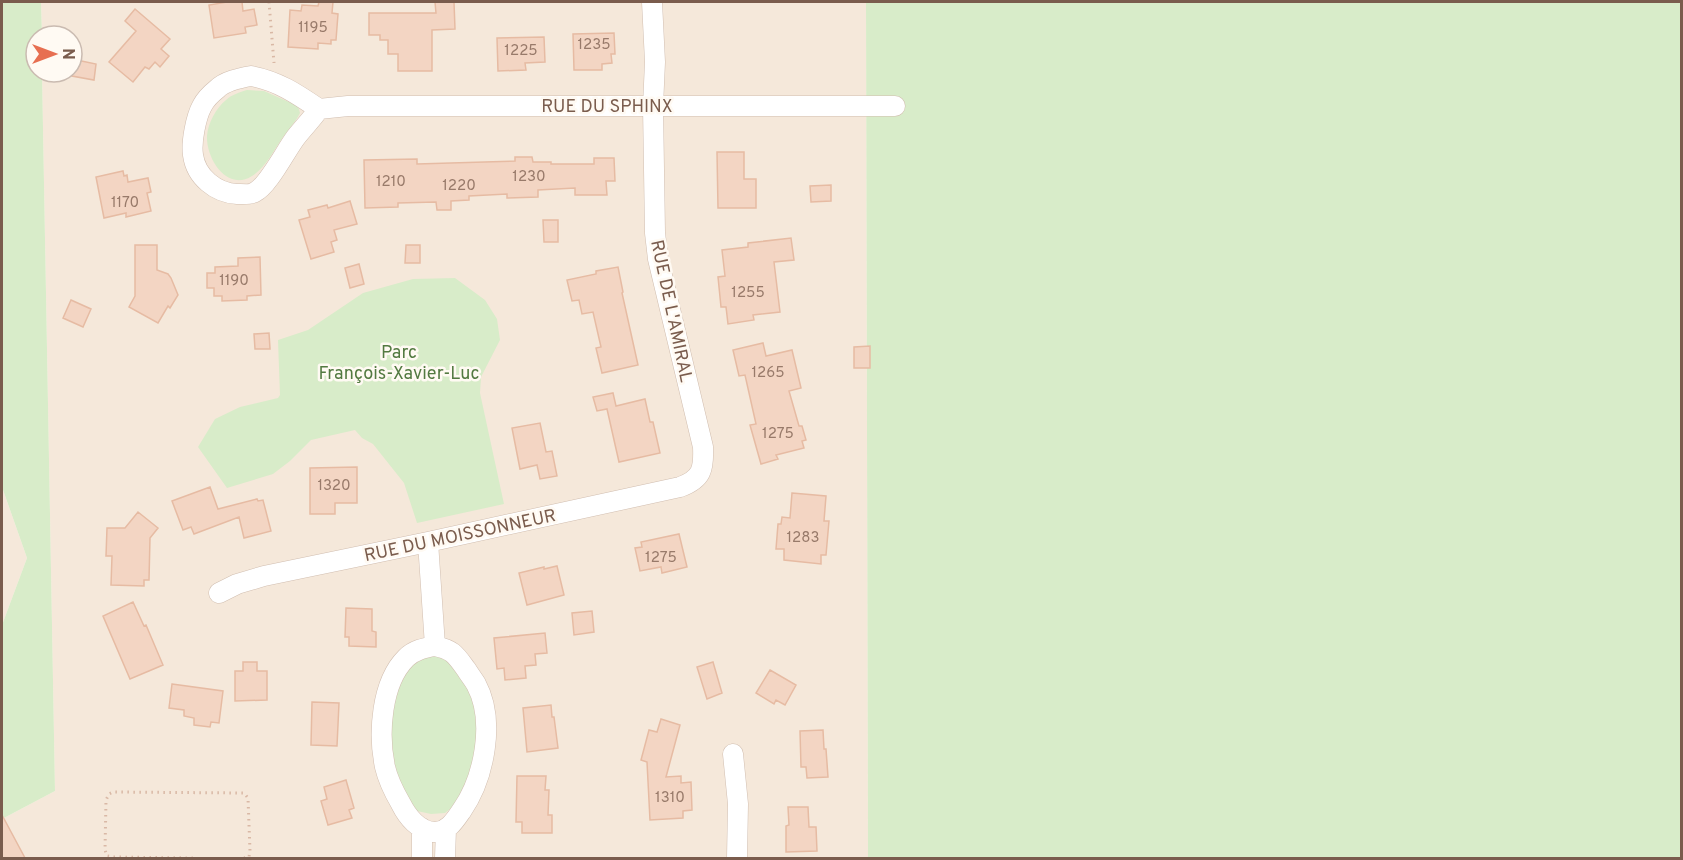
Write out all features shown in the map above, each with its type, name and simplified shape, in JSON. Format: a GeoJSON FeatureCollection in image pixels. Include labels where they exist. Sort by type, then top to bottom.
{"type":"FeatureCollection","features":[{"type":"Feature","properties":{"kind":"street","name":"RUE DE L'AMIRAL"},"geometry":{"type":"LineString","coordinates":[[652,2],[655,62],[653,106],[655,233],[658,259],[703,447],[704,464],[699,475]]}},
{"type":"Feature","properties":{"kind":"street"},"geometry":{"type":"LineString","coordinates":[[251,76],[275,83],[290,89],[320,109],[297,136],[269,180],[255,192],[226,194],[211,186],[197,168],[193,154],[194,132],[202,106],[218,87],[240,78],[251,76]]}},
{"type":"Feature","properties":{"kind":"street","name":"RUE DU SPHINX"},"geometry":{"type":"LineString","coordinates":[[320,109],[360,105],[895,106]]}},
{"type":"Feature","properties":{"kind":"street","name":"RUE DU MOISSONNEUR"},"geometry":{"type":"LineString","coordinates":[[219,593],[237,584],[264,576],[680,487],[692,483],[699,475]]}},
{"type":"Feature","properties":{"kind":"street"},"geometry":{"type":"LineString","coordinates":[[428,542],[435,646]]}},
{"type":"Feature","properties":{"kind":"street"},"geometry":{"type":"LineString","coordinates":[[435,646],[449,649],[477,686],[483,706],[486,744],[480,776],[469,800],[446,830],[434,832],[422,828],[405,812],[392,788],[385,767],[381,737],[389,685],[406,659],[419,649],[435,646]]}},
{"type":"Feature","properties":{"kind":"street"},"geometry":{"type":"LineString","coordinates":[[733,754],[738,804],[736,858]]}},
{"type":"Feature","properties":{"kind":"street"},"geometry":{"type":"LineString","coordinates":[[422,828],[422,858]]}},
{"type":"Feature","properties":{"kind":"street"},"geometry":{"type":"LineString","coordinates":[[445,858],[446,830]]}},
{"type":"Feature","properties":{"kind":"path"},"geometry":{"type":"LineString","coordinates":[[269,2],[275,83]]}},
{"type":"Feature","properties":{"kind":"path"},"geometry":{"type":"LineString","coordinates":[[193,858],[107,856],[105,850],[106,800],[109,794],[113,792],[244,793],[248,798],[250,851],[249,857],[244,858]]}},
{"type":"Feature","properties":{"kind":"shaded area"},"geometry":{"type":"Polygon","coordinates":[[[41,2],[866,2],[868,858],[2,858],[2,819],[55,791],[42,84],[84,84],[84,24],[42,24],[41,2]]]}},
{"type":"Feature","properties":{"kind":"shaded area"},"geometry":{"type":"Polygon","coordinates":[[[2,487],[27,558],[2,625],[2,487]]]}},
{"type":"Feature","properties":{"kind":"green space"},"geometry":{"type":"Polygon","coordinates":[[[2,2],[41,2],[42,24],[24,24],[24,84],[42,84],[55,791],[2,819],[2,625],[27,558],[2,487],[2,2]]]}},
{"type":"Feature","properties":{"kind":"green space"},"geometry":{"type":"Polygon","coordinates":[[[866,2],[1681,2],[1681,858],[868,858],[866,2]]]}},
{"type":"Feature","properties":{"kind":"green space"},"geometry":{"type":"Polygon","coordinates":[[[247,90],[264,91],[298,106],[300,113],[261,169],[243,180],[234,180],[220,171],[214,163],[207,136],[213,116],[222,103],[233,95],[247,90]]]}},
{"type":"Feature","properties":{"kind":"green space","name":"Parc François-Xavier-Luc"},"geometry":{"type":"Polygon","coordinates":[[[455,278],[485,300],[497,319],[500,340],[481,377],[480,393],[504,504],[417,523],[404,483],[373,444],[362,438],[355,430],[311,440],[273,474],[227,488],[198,447],[215,419],[240,407],[278,398],[280,395],[278,340],[308,330],[363,293],[413,279],[455,278]]]}},
{"type":"Feature","properties":{"kind":"green space"},"geometry":{"type":"Polygon","coordinates":[[[436,655],[447,658],[468,686],[478,725],[473,767],[455,805],[445,813],[431,814],[417,811],[404,797],[390,751],[393,696],[405,673],[414,663],[425,657],[436,655]]]}},
{"type":"Feature","properties":{"kind":"building"},"geometry":{"type":"Polygon","coordinates":[[[242,2],[243,11],[254,9],[257,25],[245,27],[246,33],[214,38],[209,5],[242,2]]]}},
{"type":"Feature","properties":{"kind":"building"},"geometry":{"type":"Polygon","coordinates":[[[319,2],[333,2],[332,13],[338,14],[336,40],[331,40],[331,44],[318,43],[318,49],[288,47],[290,10],[301,11],[302,5],[318,6],[319,2]]]}},
{"type":"Feature","properties":{"kind":"building"},"geometry":{"type":"Polygon","coordinates":[[[435,2],[454,2],[455,29],[432,30],[432,71],[398,71],[398,54],[388,54],[388,40],[380,40],[380,35],[369,35],[369,13],[436,13],[435,2]]]}},
{"type":"Feature","properties":{"kind":"building"},"geometry":{"type":"Polygon","coordinates":[[[135,9],[170,39],[161,49],[169,56],[160,67],[155,62],[149,69],[145,67],[133,82],[109,62],[136,31],[125,21],[135,9]]]}},
{"type":"Feature","properties":{"kind":"building"},"geometry":{"type":"Polygon","coordinates":[[[614,33],[615,54],[611,54],[612,63],[602,64],[602,70],[574,70],[573,34],[614,33]]]}},
{"type":"Feature","properties":{"kind":"building"},"geometry":{"type":"Polygon","coordinates":[[[544,37],[545,62],[525,63],[526,70],[498,71],[497,38],[544,37]]]}},
{"type":"Feature","properties":{"kind":"building"},"geometry":{"type":"Polygon","coordinates":[[[84,62],[96,64],[94,80],[84,78],[84,62]]]}},
{"type":"Feature","properties":{"kind":"building"},"geometry":{"type":"Polygon","coordinates":[[[717,152],[744,152],[744,179],[756,179],[756,208],[718,208],[717,152]]]}},
{"type":"Feature","properties":{"kind":"building"},"geometry":{"type":"Polygon","coordinates":[[[515,157],[532,157],[533,162],[551,162],[551,164],[594,164],[594,158],[614,158],[615,181],[606,181],[607,195],[575,195],[575,188],[538,190],[538,197],[507,198],[507,194],[469,196],[469,200],[451,201],[451,210],[437,210],[436,202],[398,203],[398,207],[365,208],[364,160],[417,159],[417,164],[515,161],[515,157]]]}},
{"type":"Feature","properties":{"kind":"building"},"geometry":{"type":"Polygon","coordinates":[[[123,171],[124,176],[127,175],[128,182],[148,178],[151,192],[147,193],[151,211],[126,217],[126,213],[104,218],[96,177],[123,171]]]}},
{"type":"Feature","properties":{"kind":"building"},"geometry":{"type":"Polygon","coordinates":[[[831,185],[831,201],[811,202],[810,186],[831,185]]]}},
{"type":"Feature","properties":{"kind":"building"},"geometry":{"type":"Polygon","coordinates":[[[350,201],[357,224],[334,230],[337,240],[331,242],[334,252],[311,259],[299,220],[310,217],[308,210],[327,205],[328,208],[350,201]]]}},
{"type":"Feature","properties":{"kind":"building"},"geometry":{"type":"Polygon","coordinates":[[[543,220],[558,220],[558,242],[544,242],[543,220]]]}},
{"type":"Feature","properties":{"kind":"building"},"geometry":{"type":"Polygon","coordinates":[[[791,238],[794,260],[774,262],[780,312],[753,315],[754,320],[728,324],[726,307],[721,307],[718,277],[725,276],[722,250],[748,247],[748,243],[791,238]]]}},
{"type":"Feature","properties":{"kind":"building"},"geometry":{"type":"Polygon","coordinates":[[[135,245],[157,245],[157,270],[168,274],[178,295],[158,323],[129,307],[135,296],[135,245]]]}},
{"type":"Feature","properties":{"kind":"building"},"geometry":{"type":"Polygon","coordinates":[[[406,245],[420,245],[420,263],[405,263],[406,245]]]}},
{"type":"Feature","properties":{"kind":"building"},"geometry":{"type":"Polygon","coordinates":[[[260,257],[261,295],[247,296],[247,300],[222,301],[222,296],[214,296],[214,288],[207,288],[207,273],[215,273],[215,267],[238,266],[238,258],[260,257]]]}},
{"type":"Feature","properties":{"kind":"building"},"geometry":{"type":"Polygon","coordinates":[[[359,264],[364,284],[350,288],[345,268],[359,264]]]}},
{"type":"Feature","properties":{"kind":"building"},"geometry":{"type":"Polygon","coordinates":[[[618,267],[638,365],[602,373],[596,348],[601,347],[593,312],[582,314],[579,300],[572,301],[567,280],[618,267]]]}},
{"type":"Feature","properties":{"kind":"building"},"geometry":{"type":"Polygon","coordinates":[[[71,300],[91,309],[83,327],[63,318],[71,300]]]}},
{"type":"Feature","properties":{"kind":"building"},"geometry":{"type":"Polygon","coordinates":[[[269,333],[270,349],[255,349],[254,334],[269,333]]]}},
{"type":"Feature","properties":{"kind":"building"},"geometry":{"type":"Polygon","coordinates":[[[763,343],[766,356],[792,350],[801,388],[789,391],[799,426],[802,426],[806,440],[802,441],[804,448],[776,455],[778,459],[761,464],[750,425],[756,424],[745,375],[739,376],[733,350],[763,343]]]}},
{"type":"Feature","properties":{"kind":"building"},"geometry":{"type":"Polygon","coordinates":[[[870,346],[870,368],[854,368],[854,347],[870,346]]]}},
{"type":"Feature","properties":{"kind":"building"},"geometry":{"type":"Polygon","coordinates":[[[613,393],[616,406],[645,399],[660,453],[619,462],[607,409],[597,411],[593,397],[613,393]]]}},
{"type":"Feature","properties":{"kind":"building"},"geometry":{"type":"Polygon","coordinates":[[[540,423],[546,452],[552,451],[557,476],[540,479],[537,465],[520,469],[512,428],[540,423]]]}},
{"type":"Feature","properties":{"kind":"building"},"geometry":{"type":"Polygon","coordinates":[[[357,467],[357,503],[335,503],[335,514],[310,514],[310,468],[357,467]]]}},
{"type":"Feature","properties":{"kind":"building"},"geometry":{"type":"Polygon","coordinates":[[[210,487],[218,509],[257,499],[258,501],[263,500],[271,531],[244,538],[239,517],[194,534],[191,527],[183,530],[172,501],[210,487]]]}},
{"type":"Feature","properties":{"kind":"building"},"geometry":{"type":"Polygon","coordinates":[[[792,493],[826,496],[824,521],[829,521],[826,555],[821,555],[821,564],[784,560],[784,549],[776,549],[778,524],[781,524],[782,517],[790,518],[792,493]]]}},
{"type":"Feature","properties":{"kind":"building"},"geometry":{"type":"Polygon","coordinates":[[[138,512],[158,528],[150,538],[149,580],[144,580],[144,586],[111,585],[112,556],[106,556],[107,528],[125,528],[138,512]]]}},
{"type":"Feature","properties":{"kind":"building"},"geometry":{"type":"Polygon","coordinates":[[[679,534],[687,567],[662,573],[661,567],[640,571],[635,548],[642,547],[641,542],[679,534]]]}},
{"type":"Feature","properties":{"kind":"building"},"geometry":{"type":"Polygon","coordinates":[[[557,566],[564,595],[527,605],[519,573],[557,566]]]}},
{"type":"Feature","properties":{"kind":"building"},"geometry":{"type":"Polygon","coordinates":[[[133,602],[144,626],[146,625],[163,665],[130,679],[103,616],[133,602]]]}},
{"type":"Feature","properties":{"kind":"building"},"geometry":{"type":"Polygon","coordinates":[[[346,608],[372,609],[372,631],[376,632],[376,647],[349,646],[349,637],[345,637],[346,608]]]}},
{"type":"Feature","properties":{"kind":"building"},"geometry":{"type":"Polygon","coordinates":[[[592,611],[594,632],[574,635],[572,613],[592,611]]]}},
{"type":"Feature","properties":{"kind":"building"},"geometry":{"type":"Polygon","coordinates":[[[545,633],[547,653],[535,654],[536,665],[525,666],[526,678],[505,680],[504,668],[497,669],[494,638],[545,633]]]}},
{"type":"Feature","properties":{"kind":"building"},"geometry":{"type":"Polygon","coordinates":[[[243,662],[257,662],[257,671],[267,671],[267,700],[235,701],[235,671],[243,671],[243,662]]]}},
{"type":"Feature","properties":{"kind":"building"},"geometry":{"type":"Polygon","coordinates":[[[713,662],[722,693],[707,699],[697,667],[713,662]]]}},
{"type":"Feature","properties":{"kind":"building"},"geometry":{"type":"Polygon","coordinates":[[[770,670],[796,685],[785,705],[776,700],[774,704],[756,693],[770,670]]]}},
{"type":"Feature","properties":{"kind":"building"},"geometry":{"type":"Polygon","coordinates":[[[172,684],[223,691],[219,723],[211,722],[210,727],[194,725],[194,718],[184,716],[184,710],[169,708],[172,684]]]}},
{"type":"Feature","properties":{"kind":"building"},"geometry":{"type":"Polygon","coordinates":[[[312,702],[339,703],[337,746],[311,745],[312,702]]]}},
{"type":"Feature","properties":{"kind":"building"},"geometry":{"type":"Polygon","coordinates":[[[551,705],[558,748],[527,752],[523,708],[551,705]]]}},
{"type":"Feature","properties":{"kind":"building"},"geometry":{"type":"Polygon","coordinates":[[[661,719],[680,725],[666,777],[681,776],[681,783],[691,782],[692,810],[683,811],[683,818],[650,820],[647,762],[641,760],[649,730],[657,732],[661,719]]]}},
{"type":"Feature","properties":{"kind":"building"},"geometry":{"type":"Polygon","coordinates":[[[823,730],[828,777],[807,778],[806,767],[801,767],[800,731],[823,730]]]}},
{"type":"Feature","properties":{"kind":"building"},"geometry":{"type":"Polygon","coordinates":[[[517,776],[546,776],[545,790],[549,790],[548,815],[552,815],[552,833],[522,833],[522,822],[516,822],[517,776]]]}},
{"type":"Feature","properties":{"kind":"building"},"geometry":{"type":"Polygon","coordinates":[[[346,780],[354,808],[349,810],[352,818],[328,825],[321,801],[327,799],[324,787],[346,780]]]}},
{"type":"Feature","properties":{"kind":"building"},"geometry":{"type":"Polygon","coordinates":[[[788,807],[808,807],[809,827],[816,827],[817,851],[786,852],[788,807]]]}},
{"type":"Feature","properties":{"kind":"building"},"geometry":{"type":"Polygon","coordinates":[[[2,815],[25,858],[2,858],[2,815]]]}}]}
